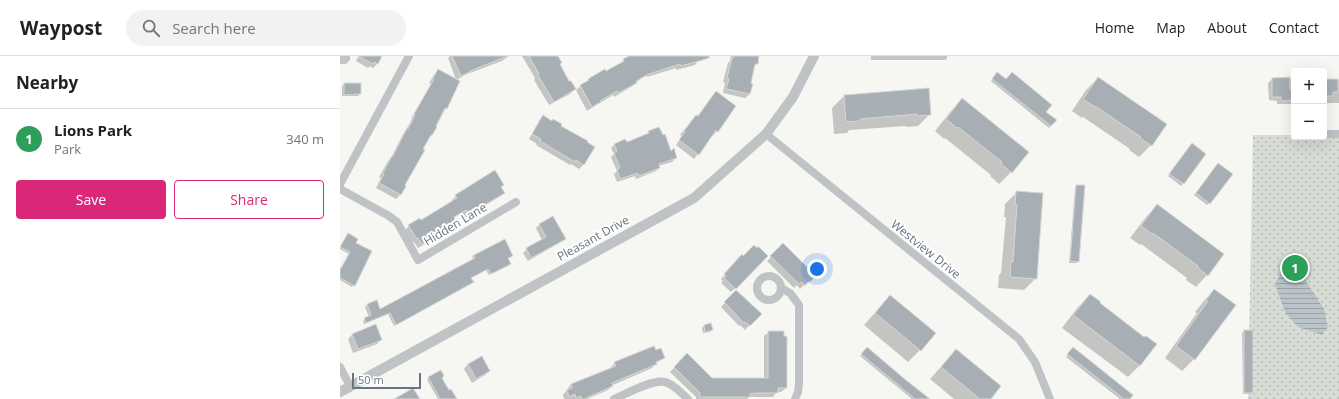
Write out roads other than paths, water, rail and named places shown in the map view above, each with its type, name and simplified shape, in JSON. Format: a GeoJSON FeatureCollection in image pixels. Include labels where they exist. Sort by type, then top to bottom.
{"type":"FeatureCollection","features":[{"type":"Feature","properties":{"kind":"street"},"geometry":{"type":"LineString","coordinates":[[340,184],[409,56]]}},
{"type":"Feature","properties":{"kind":"street","name":"Pleasant Drive"},"geometry":{"type":"LineString","coordinates":[[340,392],[694,198],[766,134],[793,97],[814,56]]}},
{"type":"Feature","properties":{"kind":"street","name":"Westview Drive"},"geometry":{"type":"LineString","coordinates":[[766,134],[1019,340],[1035,362],[1050,399]]}},
{"type":"Feature","properties":{"kind":"street"},"geometry":{"type":"LineString","coordinates":[[1327,134],[1339,134]]}},
{"type":"Feature","properties":{"kind":"street","name":"Hidden Lane"},"geometry":{"type":"LineString","coordinates":[[340,189],[397,222],[418,260],[516,202]]}},
{"type":"Feature","properties":{"kind":"street"},"geometry":{"type":"LineString","coordinates":[[781,288],[790,293],[799,305],[799,383],[798,392],[795,399]]}},
{"type":"Feature","properties":{"kind":"street"},"geometry":{"type":"LineString","coordinates":[[340,367],[350,386]]}},
{"type":"Feature","properties":{"kind":"street"},"geometry":{"type":"LineString","coordinates":[[614,399],[649,384],[660,382],[672,385],[688,399]]}},
{"type":"Feature","properties":{"kind":"place","name":"Lions Park"},"geometry":{"type":"Point","coordinates":[1295,268]}}]}
